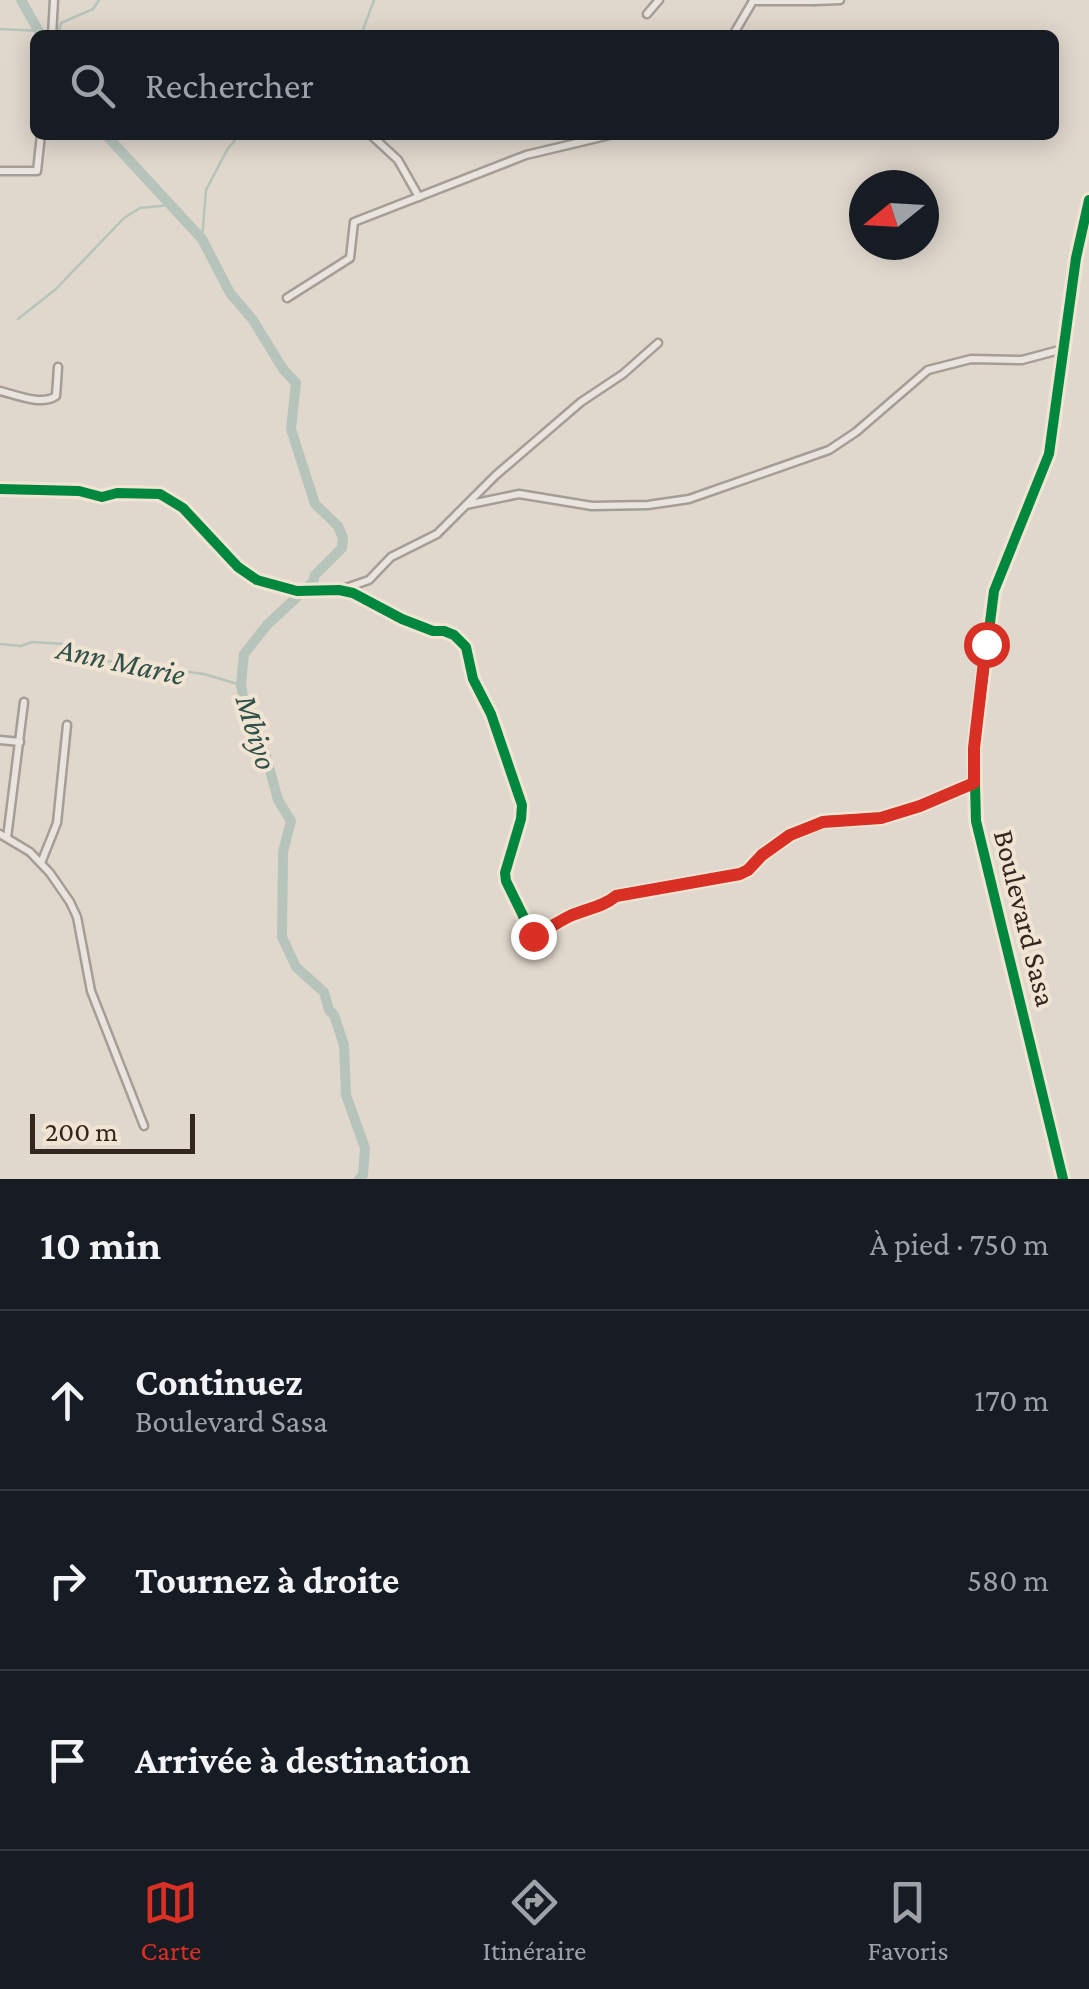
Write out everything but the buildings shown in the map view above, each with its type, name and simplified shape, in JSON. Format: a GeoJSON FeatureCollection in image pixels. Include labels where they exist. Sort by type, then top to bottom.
{"type":"FeatureCollection","features":[{"type":"Feature","properties":{"kind":"street"},"geometry":{"type":"LineString","coordinates":[[52,30],[54,0]]}},
{"type":"Feature","properties":{"kind":"street"},"geometry":{"type":"LineString","coordinates":[[647,14],[659,0]]}},
{"type":"Feature","properties":{"kind":"street"},"geometry":{"type":"LineString","coordinates":[[736,30],[753,1],[840,0]]}},
{"type":"Feature","properties":{"kind":"street"},"geometry":{"type":"LineString","coordinates":[[0,171],[38,171],[41,140]]}},
{"type":"Feature","properties":{"kind":"street"},"geometry":{"type":"LineString","coordinates":[[376,140],[398,160],[419,197]]}},
{"type":"Feature","properties":{"kind":"street"},"geometry":{"type":"LineString","coordinates":[[287,298],[350,258],[354,222],[526,155],[589,140]]}},
{"type":"Feature","properties":{"kind":"street","name":"Boulevard Sasa"},"geometry":{"type":"LineString","coordinates":[[1063,1179],[976,822],[974,748],[994,591],[1050,454],[1076,258],[1089,200]]}},
{"type":"Feature","properties":{"kind":"street"},"geometry":{"type":"LineString","coordinates":[[0,489],[79,491],[102,496],[160,494],[184,508],[238,567],[257,580],[298,591],[339,590],[369,580],[391,558],[437,534],[496,475],[658,343]]}},
{"type":"Feature","properties":{"kind":"street"},"geometry":{"type":"LineString","coordinates":[[466,505],[518,494],[592,506],[648,505],[688,498],[830,450],[928,370],[971,359],[1022,360],[1063,348]]}},
{"type":"Feature","properties":{"kind":"street"},"geometry":{"type":"LineString","coordinates":[[0,391],[52,400],[56,396],[58,366]]}},
{"type":"Feature","properties":{"kind":"street"},"geometry":{"type":"LineString","coordinates":[[339,590],[433,631],[444,630],[466,647],[473,679],[490,714],[522,806],[522,819],[505,874],[533,936],[616,896],[740,874],[790,835],[823,822],[881,818],[974,783]]}},
{"type":"Feature","properties":{"kind":"street"},"geometry":{"type":"LineString","coordinates":[[24,702],[4,836],[30,852],[70,902],[77,917],[91,991],[144,1126]]}},
{"type":"Feature","properties":{"kind":"street"},"geometry":{"type":"LineString","coordinates":[[40,863],[56,823],[67,725]]}},
{"type":"Feature","properties":{"kind":"street"},"geometry":{"type":"LineString","coordinates":[[0,740],[20,742]]}},
{"type":"Feature","properties":{"kind":"waterway","name":"Mbiyo"},"geometry":{"type":"LineString","coordinates":[[21,0],[38,30]]}},
{"type":"Feature","properties":{"kind":"waterway"},"geometry":{"type":"LineString","coordinates":[[59,30],[61,23],[93,9],[99,0]]}},
{"type":"Feature","properties":{"kind":"waterway"},"geometry":{"type":"LineString","coordinates":[[363,30],[374,0]]}},
{"type":"Feature","properties":{"kind":"waterway"},"geometry":{"type":"LineString","coordinates":[[0,29],[30,30]]}},
{"type":"Feature","properties":{"kind":"waterway","name":"Mbiyo"},"geometry":{"type":"LineString","coordinates":[[111,140],[202,239],[230,293],[296,383],[291,429],[315,504],[338,526],[343,538],[342,548],[315,575],[313,582],[267,625],[244,654],[241,685],[246,713],[265,752],[278,800],[291,821],[283,852],[282,937],[296,967],[324,992],[344,1045],[346,1095],[365,1148],[363,1175],[359,1179]]}},
{"type":"Feature","properties":{"kind":"waterway"},"geometry":{"type":"LineString","coordinates":[[202,239],[206,190],[235,140]]}},
{"type":"Feature","properties":{"kind":"waterway"},"geometry":{"type":"LineString","coordinates":[[18,319],[56,289],[124,218],[140,208],[170,205]]}},
{"type":"Feature","properties":{"kind":"waterway","name":"Ann Marie"},"geometry":{"type":"LineString","coordinates":[[0,644],[65,644],[107,661],[204,674],[241,685]]}},
{"type":"Feature","properties":{"kind":"cycle path"},"geometry":{"type":"LineString","coordinates":[[1063,1179],[976,821],[974,748],[994,591],[1049,454],[1076,258],[1089,200]]}},
{"type":"Feature","properties":{"kind":"cycle path"},"geometry":{"type":"LineString","coordinates":[[0,489],[79,491],[102,497],[117,493],[160,494],[183,508],[238,567],[257,580],[297,591],[353,593],[402,619],[454,635],[466,647],[473,679],[491,714],[522,805],[505,873],[533,936],[617,896],[740,874],[790,835],[823,821],[881,818],[974,783]]}},
{"type":"Feature","properties":{"kind":"route"},"geometry":{"type":"LineString","coordinates":[[533,936],[616,896],[740,874],[790,835],[823,822],[881,818],[974,783],[974,748],[986,644]]}}]}
